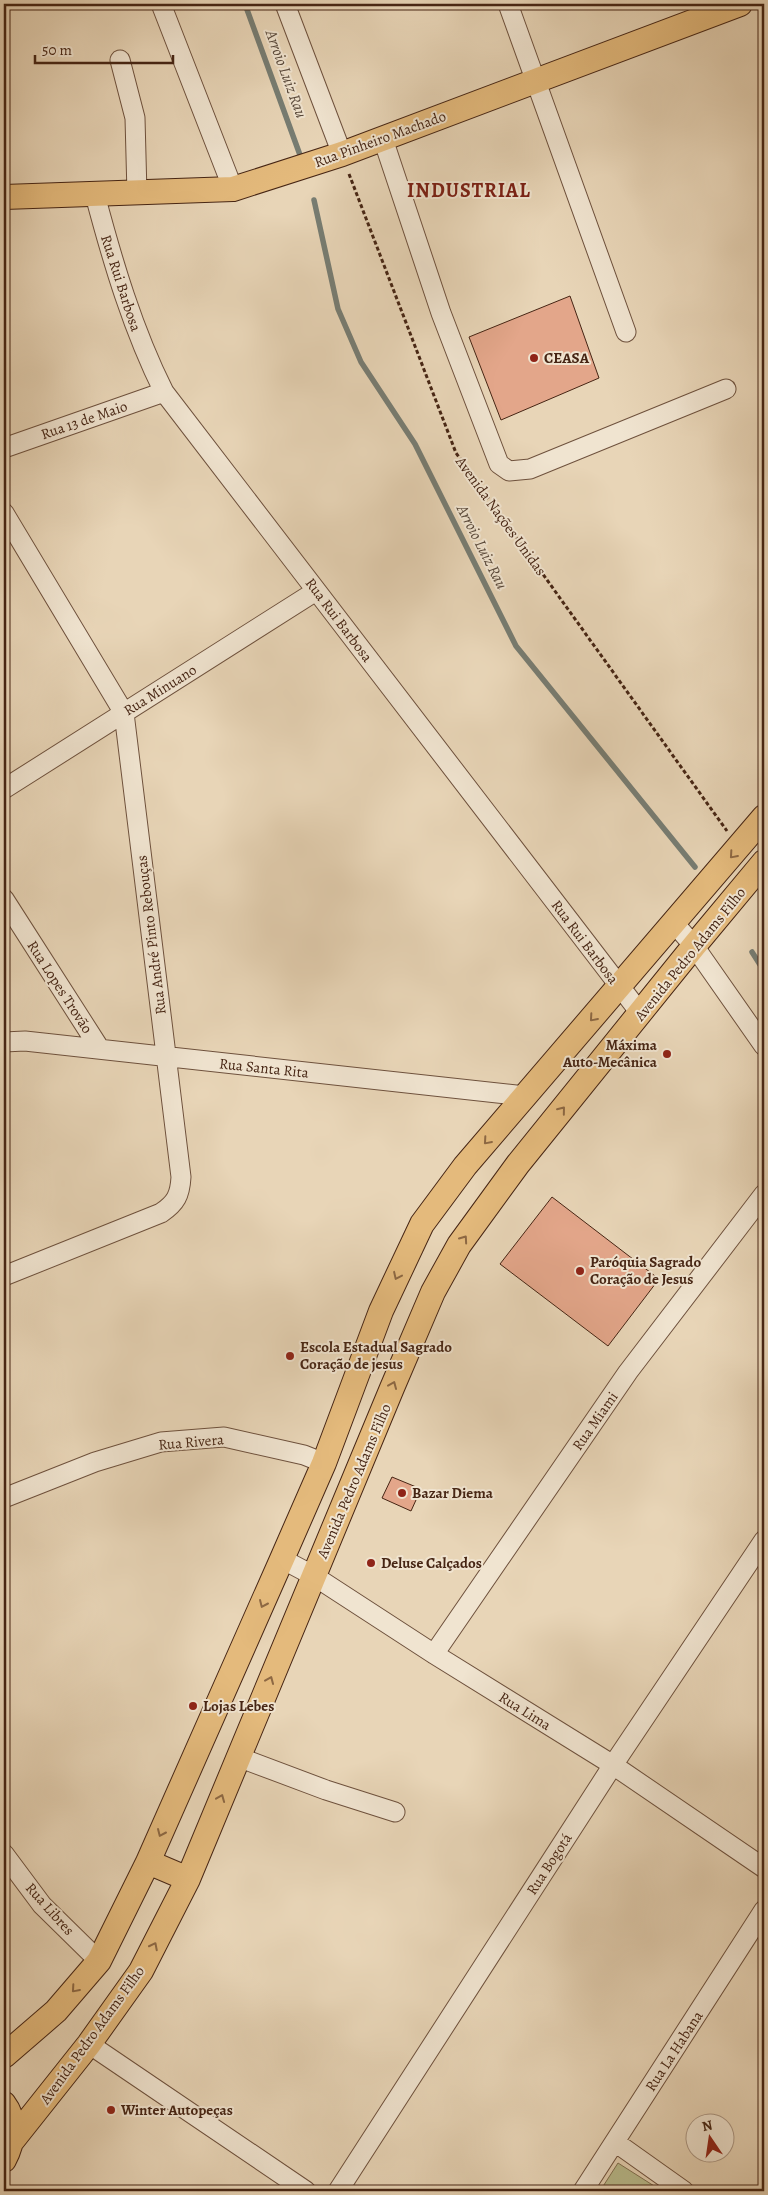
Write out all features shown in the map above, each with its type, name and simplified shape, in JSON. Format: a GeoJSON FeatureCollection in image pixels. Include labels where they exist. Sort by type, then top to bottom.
{"type":"FeatureCollection","features":[{"type":"Feature","properties":{"kind":"main road","name":"Rua Pinheiro Machado"},"geometry":{"type":"LineString","coordinates":[[4,197],[137,194],[233,189],[342,154],[740,4]]}},
{"type":"Feature","properties":{"kind":"main road","name":"Avenida Pedro Adams Filho"},"geometry":{"type":"LineString","coordinates":[[4,2056],[56,2011],[99,1961],[148,1862],[203,1740],[324,1462],[381,1311],[422,1224],[465,1166],[764,818]]}},
{"type":"Feature","properties":{"kind":"main road","name":"Avenida Pedro Adams Filho"},"geometry":{"type":"LineString","coordinates":[[8,2151],[89,2044],[141,1971],[188,1879],[433,1292],[459,1245],[518,1164],[764,862]]}},
{"type":"Feature","properties":{"kind":"main road"},"geometry":{"type":"LineString","coordinates":[[203,1740],[238,1757]]}},
{"type":"Feature","properties":{"kind":"main road"},"geometry":{"type":"LineString","coordinates":[[148,1862],[188,1879]]}},
{"type":"Feature","properties":{"kind":"main road"},"geometry":{"type":"LineString","coordinates":[[4,2104],[12,2123],[8,2151]]}},
{"type":"Feature","properties":{"kind":"street"},"geometry":{"type":"LineString","coordinates":[[161,4],[233,189]]}},
{"type":"Feature","properties":{"kind":"street"},"geometry":{"type":"LineString","coordinates":[[285,4],[342,154]]}},
{"type":"Feature","properties":{"kind":"street"},"geometry":{"type":"LineString","coordinates":[[508,4],[626,332]]}},
{"type":"Feature","properties":{"kind":"street"},"geometry":{"type":"LineString","coordinates":[[120,60],[135,118],[137,194]]}},
{"type":"Feature","properties":{"kind":"street"},"geometry":{"type":"LineString","coordinates":[[383,138],[442,313],[499,464],[509,471],[530,470],[726,389]]}},
{"type":"Feature","properties":{"kind":"street","name":"Rua Rui Barbosa"},"geometry":{"type":"LineString","coordinates":[[95,195],[129,312],[148,360],[164,392],[641,1014]]}},
{"type":"Feature","properties":{"kind":"street","name":"Rua 13 de Maio"},"geometry":{"type":"LineString","coordinates":[[4,448],[164,392]]}},
{"type":"Feature","properties":{"kind":"street","name":"Rua André Pinto Rebouças"},"geometry":{"type":"LineString","coordinates":[[4,513],[124,712],[182,1177],[179,1196],[172,1206],[161,1213],[4,1276]]}},
{"type":"Feature","properties":{"kind":"street","name":"Rua Minuano"},"geometry":{"type":"LineString","coordinates":[[4,788],[316,591]]}},
{"type":"Feature","properties":{"kind":"street","name":"Rua Lopes Trovão"},"geometry":{"type":"LineString","coordinates":[[4,899],[100,1049]]}},
{"type":"Feature","properties":{"kind":"street"},"geometry":{"type":"LineString","coordinates":[[674,923],[694,946],[764,1046]]}},
{"type":"Feature","properties":{"kind":"street","name":"Rua Santa Rita"},"geometry":{"type":"LineString","coordinates":[[4,1042],[25,1041],[525,1096]]}},
{"type":"Feature","properties":{"kind":"street","name":"Rua Miami"},"geometry":{"type":"LineString","coordinates":[[434,1654],[628,1372],[764,1194]]}},
{"type":"Feature","properties":{"kind":"street","name":"Rua Rivera"},"geometry":{"type":"LineString","coordinates":[[4,1498],[95,1462],[161,1442],[224,1437],[304,1455],[324,1462]]}},
{"type":"Feature","properties":{"kind":"street","name":"Rua Bogotá"},"geometry":{"type":"LineString","coordinates":[[338,2191],[613,1765],[764,1540]]}},
{"type":"Feature","properties":{"kind":"street","name":"Rua Lima"},"geometry":{"type":"LineString","coordinates":[[282,1559],[314,1576],[434,1654],[613,1765],[764,1868]]}},
{"type":"Feature","properties":{"kind":"street"},"geometry":{"type":"LineString","coordinates":[[238,1757],[326,1790],[395,1812]]}},
{"type":"Feature","properties":{"kind":"street","name":"Rua Libres"},"geometry":{"type":"LineString","coordinates":[[4,1854],[42,1905],[99,1961]]}},
{"type":"Feature","properties":{"kind":"street","name":"Rua La Habana"},"geometry":{"type":"LineString","coordinates":[[583,2191],[764,1910]]}},
{"type":"Feature","properties":{"kind":"street"},"geometry":{"type":"LineString","coordinates":[[89,2044],[306,2191]]}},
{"type":"Feature","properties":{"kind":"street"},"geometry":{"type":"LineString","coordinates":[[615,2142],[684,2191]]}},
{"type":"Feature","properties":{"kind":"path","name":"Avenida Nações Unidas"},"geometry":{"type":"LineString","coordinates":[[342,154],[456,453],[739,848]]}},
{"type":"Feature","properties":{"kind":"green space"},"geometry":{"type":"Polygon","coordinates":[[[618,2163],[662,2191],[600,2191],[618,2163]]]}},
{"type":"Feature","properties":{"kind":"building","name":"CEASA"},"geometry":{"type":"Polygon","coordinates":[[[570,296],[599,378],[501,420],[469,337],[570,296]]]}},
{"type":"Feature","properties":{"kind":"building","name":"Paróquia Sagrado Coração de Jesus"},"geometry":{"type":"Polygon","coordinates":[[[552,1197],[659,1279],[608,1346],[500,1264],[552,1197]]]}},
{"type":"Feature","properties":{"kind":"building"},"geometry":{"type":"Polygon","coordinates":[[[392,1477],[421,1489],[411,1511],[382,1498],[392,1477]]]}},
{"type":"Feature","properties":{"kind":"waterway","name":"Arroio Luiz Rau"},"geometry":{"type":"LineString","coordinates":[[245,4],[300,155]]}},
{"type":"Feature","properties":{"kind":"waterway","name":"Arroio Luiz Rau"},"geometry":{"type":"LineString","coordinates":[[314,200],[338,309],[361,362],[415,444],[516,646],[695,867]]}},
{"type":"Feature","properties":{"kind":"waterway","name":"Arroio Luiz Rau"},"geometry":{"type":"LineString","coordinates":[[752,952],[764,971]]}},
{"type":"Feature","properties":{"kind":"place","name":"CEASA"},"geometry":{"type":"Point","coordinates":[534,358]}},
{"type":"Feature","properties":{"kind":"place","name":"Máxima Auto-Mecânica"},"geometry":{"type":"Point","coordinates":[667,1054]}},
{"type":"Feature","properties":{"kind":"place","name":"Paróquia Sagrado Coração de Jesus"},"geometry":{"type":"Point","coordinates":[580,1271]}},
{"type":"Feature","properties":{"kind":"place","name":"Escola Estadual Sagrado Coração de jesus"},"geometry":{"type":"Point","coordinates":[290,1356]}},
{"type":"Feature","properties":{"kind":"place","name":"Bazar Diema"},"geometry":{"type":"Point","coordinates":[402,1493]}},
{"type":"Feature","properties":{"kind":"place","name":"Deluse Calçados"},"geometry":{"type":"Point","coordinates":[371,1563]}},
{"type":"Feature","properties":{"kind":"place","name":"Lojas Lebes"},"geometry":{"type":"Point","coordinates":[193,1706]}},
{"type":"Feature","properties":{"kind":"place","name":"Winter Autopeças"},"geometry":{"type":"Point","coordinates":[111,2110]}},
{"type":"Feature","properties":{"kind":"district","name":"INDUSTRIAL"},"geometry":{"type":"Point","coordinates":[469,190]}}]}
